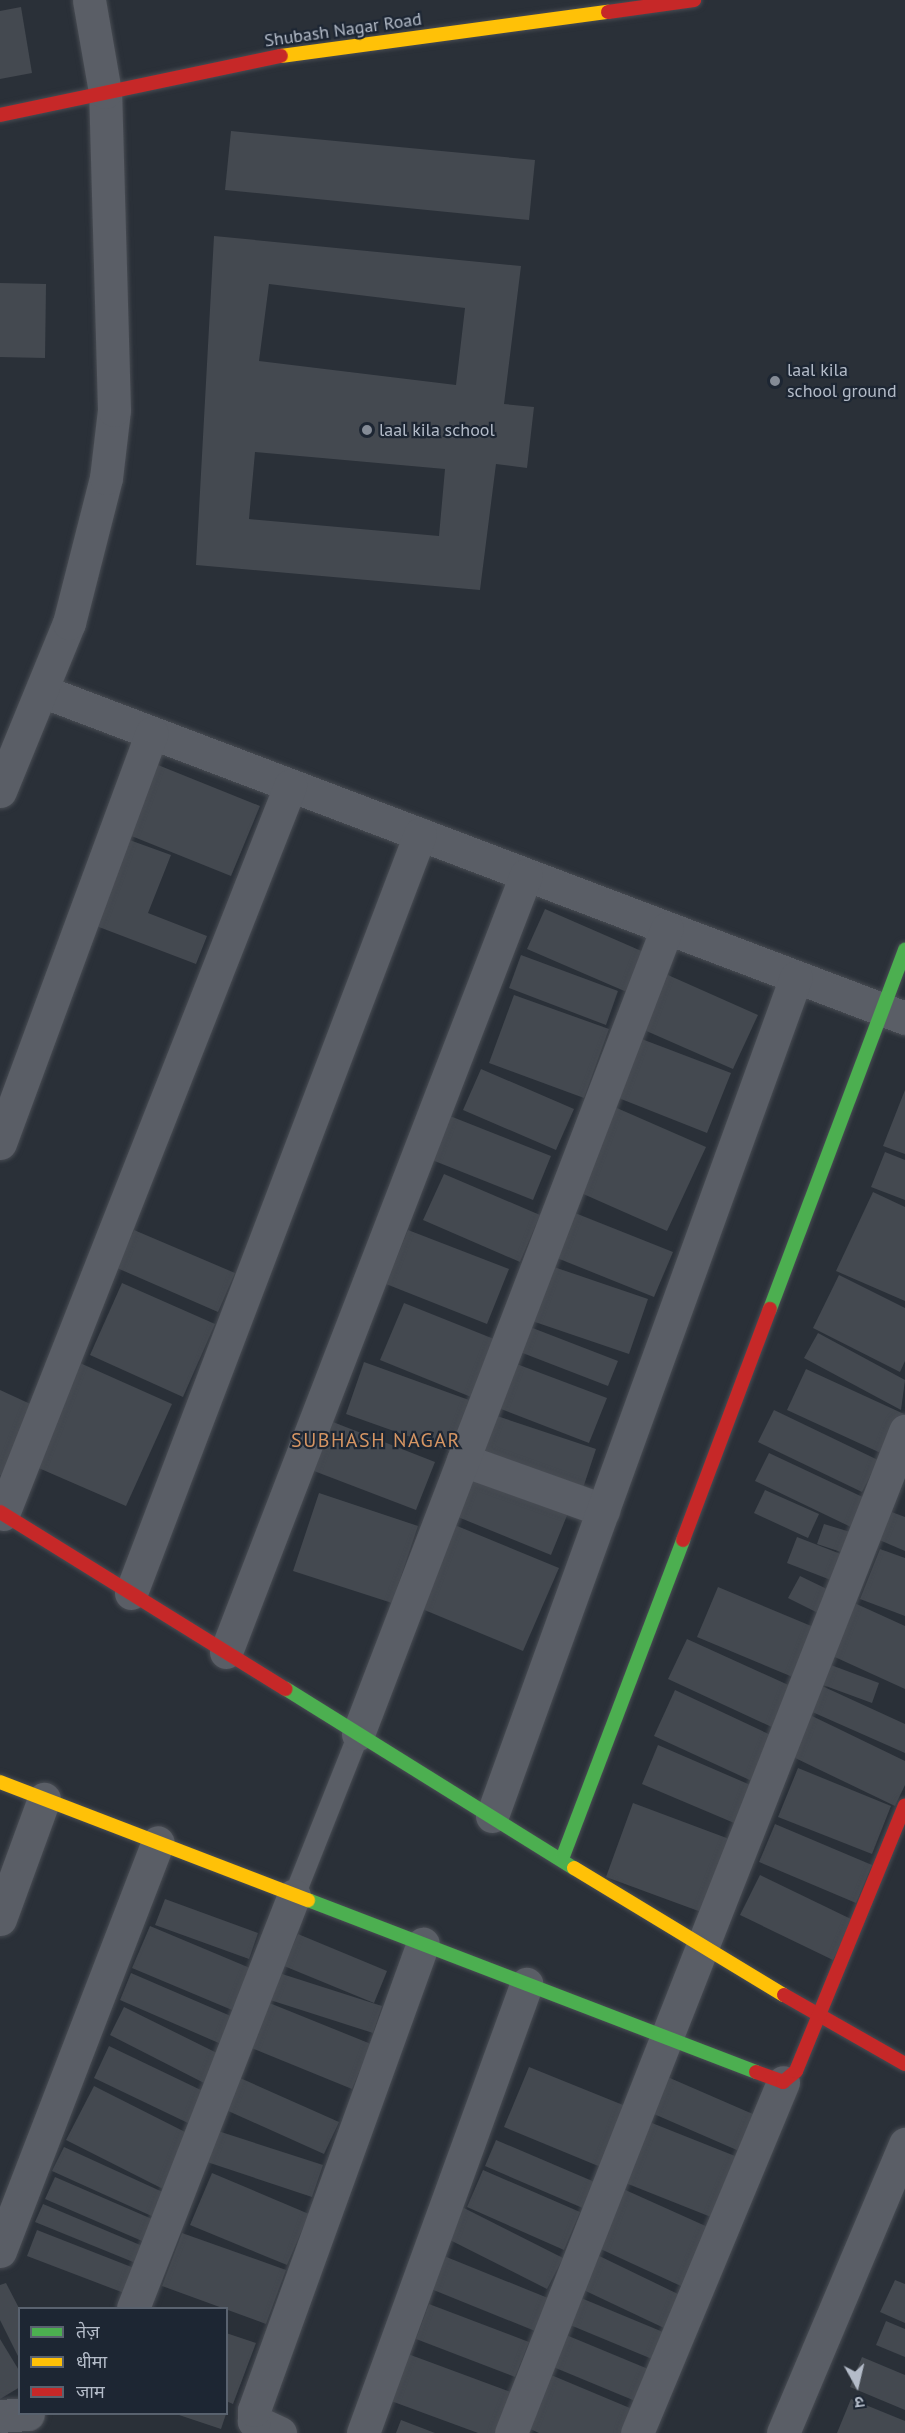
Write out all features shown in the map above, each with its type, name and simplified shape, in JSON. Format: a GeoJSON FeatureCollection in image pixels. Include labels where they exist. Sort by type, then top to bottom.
{"type":"FeatureCollection","features":[{"type":"Feature","properties":{"kind":"street"},"geometry":{"type":"LineString","coordinates":[[0,791],[42,691],[87,560],[106,478],[114,410],[105,92],[88,0]]}},
{"type":"Feature","properties":{"kind":"street","name":"Shubash Nagar Road"},"geometry":{"type":"LineString","coordinates":[[0,115],[264,58],[650,3],[694,0]]}},
{"type":"Feature","properties":{"kind":"street"},"geometry":{"type":"LineString","coordinates":[[42,691],[893,1014]]}},
{"type":"Feature","properties":{"kind":"street"},"geometry":{"type":"LineString","coordinates":[[0,1143],[152,733]]}},
{"type":"Feature","properties":{"kind":"street"},"geometry":{"type":"LineString","coordinates":[[290,786],[1,1513],[705,1949],[905,2064]]}},
{"type":"Feature","properties":{"kind":"street"},"geometry":{"type":"LineString","coordinates":[[131,1593],[420,834]]}},
{"type":"Feature","properties":{"kind":"street"},"geometry":{"type":"LineString","coordinates":[[226,1652],[526,875]]}},
{"type":"Feature","properties":{"kind":"street"},"geometry":{"type":"LineString","coordinates":[[358,1734],[667,928]]}},
{"type":"Feature","properties":{"kind":"street"},"geometry":{"type":"LineString","coordinates":[[562,1859],[893,1014],[905,950]]}},
{"type":"Feature","properties":{"kind":"street"},"geometry":{"type":"LineString","coordinates":[[492,1816],[796,977]]}},
{"type":"Feature","properties":{"kind":"street"},"geometry":{"type":"LineString","coordinates":[[511,2433],[705,1949],[905,1431]]}},
{"type":"Feature","properties":{"kind":"street"},"geometry":{"type":"LineString","coordinates":[[463,1460],[603,1510]]}},
{"type":"Feature","properties":{"kind":"street"},"geometry":{"type":"LineString","coordinates":[[0,1782],[783,2082]]}},
{"type":"Feature","properties":{"kind":"street"},"geometry":{"type":"LineString","coordinates":[[0,1919],[44,1799]]}},
{"type":"Feature","properties":{"kind":"street"},"geometry":{"type":"LineString","coordinates":[[637,2433],[783,2082],[796,2070],[905,1805]]}},
{"type":"Feature","properties":{"kind":"street"},"geometry":{"type":"LineString","coordinates":[[0,2251],[158,1842]]}},
{"type":"Feature","properties":{"kind":"street"},"geometry":{"type":"LineString","coordinates":[[133,2307],[294,1895]]}},
{"type":"Feature","properties":{"kind":"street"},"geometry":{"type":"LineString","coordinates":[[280,2433],[254,2421],[254,2410],[423,1944]]}},
{"type":"Feature","properties":{"kind":"street"},"geometry":{"type":"LineString","coordinates":[[363,2433],[526,1984]]}},
{"type":"Feature","properties":{"kind":"street"},"geometry":{"type":"LineString","coordinates":[[783,2433],[905,2144]]}},
{"type":"Feature","properties":{"kind":"lane"},"geometry":{"type":"LineString","coordinates":[[294,1895],[358,1734]]}},
{"type":"Feature","properties":{"kind":"building"},"geometry":{"type":"Polygon","coordinates":[[[21,7],[32,73],[0,79],[0,11],[21,7]]]}},
{"type":"Feature","properties":{"kind":"building"},"geometry":{"type":"Polygon","coordinates":[[[231,131],[535,160],[529,220],[225,190],[231,131]]]}},
{"type":"Feature","properties":{"kind":"building","name":"laal kila school"},"geometry":{"type":"Polygon","coordinates":[[[214,236],[521,266],[504,404],[534,407],[527,468],[496,464],[480,590],[196,565],[214,236]],[[269,284],[259,361],[456,385],[465,308],[269,284]],[[255,452],[249,519],[439,536],[445,469],[255,452]]]}},
{"type":"Feature","properties":{"kind":"building"},"geometry":{"type":"Polygon","coordinates":[[[0,283],[46,284],[45,358],[0,357],[0,283]]]}},
{"type":"Feature","properties":{"kind":"building"},"geometry":{"type":"Polygon","coordinates":[[[153,763],[260,806],[231,876],[124,833],[153,763]]]}},
{"type":"Feature","properties":{"kind":"building"},"geometry":{"type":"Polygon","coordinates":[[[124,838],[171,855],[148,913],[207,936],[196,964],[91,924],[124,838]]]}},
{"type":"Feature","properties":{"kind":"building"},"geometry":{"type":"Polygon","coordinates":[[[545,909],[646,953],[629,993],[527,949],[545,909]]]}},
{"type":"Feature","properties":{"kind":"building"},"geometry":{"type":"Polygon","coordinates":[[[521,955],[618,991],[606,1025],[509,988],[521,955]]]}},
{"type":"Feature","properties":{"kind":"building"},"geometry":{"type":"Polygon","coordinates":[[[659,971],[758,1015],[733,1069],[635,1026],[659,971]]]}},
{"type":"Feature","properties":{"kind":"building"},"geometry":{"type":"Polygon","coordinates":[[[514,995],[609,1029],[584,1098],[489,1063],[514,995]]]}},
{"type":"Feature","properties":{"kind":"building"},"geometry":{"type":"Polygon","coordinates":[[[639,1038],[731,1073],[707,1133],[616,1097],[639,1038]]]}},
{"type":"Feature","properties":{"kind":"building"},"geometry":{"type":"Polygon","coordinates":[[[481,1069],[574,1109],[556,1150],[463,1110],[481,1069]]]}},
{"type":"Feature","properties":{"kind":"building"},"geometry":{"type":"Polygon","coordinates":[[[905,1090],[905,1154],[883,1146],[905,1090]]]}},
{"type":"Feature","properties":{"kind":"building"},"geometry":{"type":"Polygon","coordinates":[[[610,1105],[706,1147],[667,1231],[572,1189],[610,1105]]]}},
{"type":"Feature","properties":{"kind":"building"},"geometry":{"type":"Polygon","coordinates":[[[450,1116],[551,1156],[533,1200],[432,1160],[450,1116]]]}},
{"type":"Feature","properties":{"kind":"building"},"geometry":{"type":"Polygon","coordinates":[[[885,1152],[905,1160],[905,1200],[871,1187],[885,1152]]]}},
{"type":"Feature","properties":{"kind":"building"},"geometry":{"type":"Polygon","coordinates":[[[444,1174],[540,1215],[520,1262],[423,1220],[444,1174]]]}},
{"type":"Feature","properties":{"kind":"building"},"geometry":{"type":"Polygon","coordinates":[[[873,1192],[905,1207],[905,1301],[836,1271],[873,1192]]]}},
{"type":"Feature","properties":{"kind":"building"},"geometry":{"type":"Polygon","coordinates":[[[565,1209],[673,1252],[654,1297],[547,1254],[565,1209]]]}},
{"type":"Feature","properties":{"kind":"building"},"geometry":{"type":"Polygon","coordinates":[[[134,1230],[235,1273],[218,1312],[117,1268],[134,1230]]]}},
{"type":"Feature","properties":{"kind":"building"},"geometry":{"type":"Polygon","coordinates":[[[408,1230],[509,1269],[487,1324],[386,1284],[408,1230]]]}},
{"type":"Feature","properties":{"kind":"building"},"geometry":{"type":"Polygon","coordinates":[[[551,1266],[648,1299],[629,1354],[532,1321],[551,1266]]]}},
{"type":"Feature","properties":{"kind":"building"},"geometry":{"type":"Polygon","coordinates":[[[839,1275],[905,1308],[905,1361],[900,1372],[813,1328],[839,1275]]]}},
{"type":"Feature","properties":{"kind":"building"},"geometry":{"type":"Polygon","coordinates":[[[122,1283],[215,1324],[183,1397],[90,1355],[122,1283]]]}},
{"type":"Feature","properties":{"kind":"building"},"geometry":{"type":"Polygon","coordinates":[[[404,1303],[494,1339],[471,1397],[380,1360],[404,1303]]]}},
{"type":"Feature","properties":{"kind":"building"},"geometry":{"type":"Polygon","coordinates":[[[530,1327],[618,1361],[608,1386],[520,1352],[530,1327]]]}},
{"type":"Feature","properties":{"kind":"building"},"geometry":{"type":"Polygon","coordinates":[[[818,1333],[905,1380],[901,1410],[804,1358],[818,1333]]]}},
{"type":"Feature","properties":{"kind":"building"},"geometry":{"type":"Polygon","coordinates":[[[364,1362],[469,1400],[450,1451],[346,1414],[364,1362]]]}},
{"type":"Feature","properties":{"kind":"building"},"geometry":{"type":"Polygon","coordinates":[[[80,1363],[172,1404],[126,1506],[34,1466],[80,1363]]]}},
{"type":"Feature","properties":{"kind":"building"},"geometry":{"type":"Polygon","coordinates":[[[514,1363],[607,1398],[589,1443],[496,1407],[514,1363]]]}},
{"type":"Feature","properties":{"kind":"building"},"geometry":{"type":"Polygon","coordinates":[[[806,1369],[904,1414],[885,1455],[787,1410],[806,1369]]]}},
{"type":"Feature","properties":{"kind":"building"},"geometry":{"type":"Polygon","coordinates":[[[0,1390],[37,1407],[3,1476],[0,1475],[0,1390]]]}},
{"type":"Feature","properties":{"kind":"building"},"geometry":{"type":"Polygon","coordinates":[[[774,1410],[878,1460],[862,1492],[758,1442],[774,1410]]]}},
{"type":"Feature","properties":{"kind":"building"},"geometry":{"type":"Polygon","coordinates":[[[491,1414],[596,1449],[580,1497],[475,1462],[491,1414]]]}},
{"type":"Feature","properties":{"kind":"building"},"geometry":{"type":"Polygon","coordinates":[[[333,1422],[435,1462],[416,1510],[314,1471],[333,1422]]]}},
{"type":"Feature","properties":{"kind":"building"},"geometry":{"type":"Polygon","coordinates":[[[769,1453],[869,1500],[855,1529],[755,1481],[769,1453]]]}},
{"type":"Feature","properties":{"kind":"building"},"geometry":{"type":"Polygon","coordinates":[[[472,1468],[570,1508],[551,1555],[453,1515],[472,1468]]]}},
{"type":"Feature","properties":{"kind":"building"},"geometry":{"type":"Polygon","coordinates":[[[765,1490],[819,1514],[808,1538],[754,1513],[765,1490]]]}},
{"type":"Feature","properties":{"kind":"building"},"geometry":{"type":"Polygon","coordinates":[[[319,1493],[418,1526],[392,1603],[293,1571],[319,1493]]]}},
{"type":"Feature","properties":{"kind":"building"},"geometry":{"type":"Polygon","coordinates":[[[889,1511],[905,1517],[905,1551],[877,1539],[889,1511]]]}},
{"type":"Feature","properties":{"kind":"building"},"geometry":{"type":"Polygon","coordinates":[[[445,1521],[559,1568],[523,1651],[410,1604],[445,1521]]]}},
{"type":"Feature","properties":{"kind":"building"},"geometry":{"type":"Polygon","coordinates":[[[824,1524],[857,1534],[850,1555],[817,1544],[824,1524]]]}},
{"type":"Feature","properties":{"kind":"building"},"geometry":{"type":"Polygon","coordinates":[[[797,1537],[851,1558],[841,1584],[787,1563],[797,1537]]]}},
{"type":"Feature","properties":{"kind":"building"},"geometry":{"type":"Polygon","coordinates":[[[880,1549],[905,1558],[905,1616],[860,1599],[880,1549]]]}},
{"type":"Feature","properties":{"kind":"building"},"geometry":{"type":"Polygon","coordinates":[[[800,1576],[831,1591],[820,1614],[788,1598],[800,1576]]]}},
{"type":"Feature","properties":{"kind":"building"},"geometry":{"type":"Polygon","coordinates":[[[718,1587],[816,1628],[795,1678],[697,1637],[718,1587]]]}},
{"type":"Feature","properties":{"kind":"building"},"geometry":{"type":"Polygon","coordinates":[[[850,1601],[905,1626],[905,1689],[826,1653],[850,1601]]]}},
{"type":"Feature","properties":{"kind":"building"},"geometry":{"type":"Polygon","coordinates":[[[687,1639],[795,1688],[776,1729],[668,1679],[687,1639]]]}},
{"type":"Feature","properties":{"kind":"building"},"geometry":{"type":"Polygon","coordinates":[[[831,1665],[879,1683],[872,1703],[823,1685],[831,1665]]]}},
{"type":"Feature","properties":{"kind":"building"},"geometry":{"type":"Polygon","coordinates":[[[822,1686],[905,1724],[905,1753],[810,1711],[822,1686]]]}},
{"type":"Feature","properties":{"kind":"building"},"geometry":{"type":"Polygon","coordinates":[[[675,1690],[775,1737],[754,1782],[654,1736],[675,1690]]]}},
{"type":"Feature","properties":{"kind":"building"},"geometry":{"type":"Polygon","coordinates":[[[810,1715],[905,1761],[905,1785],[895,1806],[791,1756],[810,1715]]]}},
{"type":"Feature","properties":{"kind":"building"},"geometry":{"type":"Polygon","coordinates":[[[658,1745],[762,1790],[746,1828],[642,1784],[658,1745]]]}},
{"type":"Feature","properties":{"kind":"building"},"geometry":{"type":"Polygon","coordinates":[[[798,1768],[891,1806],[872,1854],[778,1817],[798,1768]]]}},
{"type":"Feature","properties":{"kind":"building"},"geometry":{"type":"Polygon","coordinates":[[[633,1803],[740,1843],[712,1916],[606,1877],[633,1803]]]}},
{"type":"Feature","properties":{"kind":"building"},"geometry":{"type":"Polygon","coordinates":[[[775,1824],[872,1865],[856,1903],[759,1862],[775,1824]]]}},
{"type":"Feature","properties":{"kind":"building"},"geometry":{"type":"Polygon","coordinates":[[[760,1875],[853,1920],[833,1960],[740,1915],[760,1875]]]}},
{"type":"Feature","properties":{"kind":"building"},"geometry":{"type":"Polygon","coordinates":[[[165,1899],[258,1933],[249,1959],[155,1925],[165,1899]]]}},
{"type":"Feature","properties":{"kind":"building"},"geometry":{"type":"Polygon","coordinates":[[[150,1926],[250,1968],[232,2010],[132,1968],[150,1926]]]}},
{"type":"Feature","properties":{"kind":"building"},"geometry":{"type":"Polygon","coordinates":[[[298,1934],[387,1971],[374,2003],[284,1966],[298,1934]]]}},
{"type":"Feature","properties":{"kind":"building"},"geometry":{"type":"Polygon","coordinates":[[[131,1973],[233,2017],[221,2044],[120,2000],[131,1973]]]}},
{"type":"Feature","properties":{"kind":"building"},"geometry":{"type":"Polygon","coordinates":[[[279,1973],[382,2006],[373,2033],[270,2000],[279,1973]]]}},
{"type":"Feature","properties":{"kind":"building"},"geometry":{"type":"Polygon","coordinates":[[[267,2002],[371,2044],[352,2089],[249,2047],[267,2002]]]}},
{"type":"Feature","properties":{"kind":"building"},"geometry":{"type":"Polygon","coordinates":[[[124,2007],[221,2055],[206,2084],[110,2035],[124,2007]]]}},
{"type":"Feature","properties":{"kind":"building"},"geometry":{"type":"Polygon","coordinates":[[[109,2046],[205,2092],[190,2124],[94,2078],[109,2046]]]}},
{"type":"Feature","properties":{"kind":"building"},"geometry":{"type":"Polygon","coordinates":[[[529,2067],[628,2107],[603,2168],[504,2127],[529,2067]]]}},
{"type":"Feature","properties":{"kind":"building"},"geometry":{"type":"Polygon","coordinates":[[[663,2075],[762,2118],[746,2154],[647,2111],[663,2075]]]}},
{"type":"Feature","properties":{"kind":"building"},"geometry":{"type":"Polygon","coordinates":[[[240,2078],[339,2122],[324,2154],[226,2110],[240,2078]]]}},
{"type":"Feature","properties":{"kind":"building"},"geometry":{"type":"Polygon","coordinates":[[[94,2086],[193,2136],[165,2190],[66,2140],[94,2086]]]}},
{"type":"Feature","properties":{"kind":"building"},"geometry":{"type":"Polygon","coordinates":[[[647,2121],[740,2158],[716,2219],[623,2182],[647,2121]]]}},
{"type":"Feature","properties":{"kind":"building"},"geometry":{"type":"Polygon","coordinates":[[[218,2131],[323,2165],[312,2197],[207,2162],[218,2131]]]}},
{"type":"Feature","properties":{"kind":"building"},"geometry":{"type":"Polygon","coordinates":[[[496,2140],[597,2183],[585,2209],[485,2166],[496,2140]]]}},
{"type":"Feature","properties":{"kind":"building"},"geometry":{"type":"Polygon","coordinates":[[[64,2147],[167,2194],[156,2218],[52,2171],[64,2147]]]}},
{"type":"Feature","properties":{"kind":"building"},"geometry":{"type":"Polygon","coordinates":[[[483,2170],[580,2212],[564,2250],[467,2207],[483,2170]]]}},
{"type":"Feature","properties":{"kind":"building"},"geometry":{"type":"Polygon","coordinates":[[[212,2173],[309,2214],[287,2265],[190,2225],[212,2173]]]}},
{"type":"Feature","properties":{"kind":"building"},"geometry":{"type":"Polygon","coordinates":[[[55,2177],[159,2222],[149,2244],[45,2199],[55,2177]]]}},
{"type":"Feature","properties":{"kind":"building"},"geometry":{"type":"Polygon","coordinates":[[[621,2188],[710,2228],[683,2287],[594,2246],[621,2188]]]}},
{"type":"Feature","properties":{"kind":"building"},"geometry":{"type":"Polygon","coordinates":[[[43,2204],[145,2247],[138,2264],[35,2222],[43,2204]]]}},
{"type":"Feature","properties":{"kind":"building"},"geometry":{"type":"Polygon","coordinates":[[[458,2205],[563,2258],[547,2289],[442,2236],[458,2205]]]}},
{"type":"Feature","properties":{"kind":"building"},"geometry":{"type":"Polygon","coordinates":[[[37,2230],[134,2268],[124,2293],[27,2256],[37,2230]]]}},
{"type":"Feature","properties":{"kind":"building"},"geometry":{"type":"Polygon","coordinates":[[[182,2233],[286,2270],[266,2324],[228,2310],[228,2307],[219,2307],[162,2286],[182,2233]]]}},
{"type":"Feature","properties":{"kind":"building"},"geometry":{"type":"Polygon","coordinates":[[[589,2251],[680,2295],[664,2328],[573,2285],[589,2251]]]}},
{"type":"Feature","properties":{"kind":"building"},"geometry":{"type":"Polygon","coordinates":[[[444,2256],[548,2298],[535,2331],[431,2289],[444,2256]]]}},
{"type":"Feature","properties":{"kind":"building"},"geometry":{"type":"Polygon","coordinates":[[[895,2280],[905,2284],[905,2323],[880,2312],[895,2280]]]}},
{"type":"Feature","properties":{"kind":"building"},"geometry":{"type":"Polygon","coordinates":[[[6,2283],[18,2307],[18,2356],[0,2320],[0,2285],[6,2283]]]}},
{"type":"Feature","properties":{"kind":"building"},"geometry":{"type":"Polygon","coordinates":[[[569,2293],[663,2332],[652,2359],[558,2320],[569,2293]]]}},
{"type":"Feature","properties":{"kind":"building"},"geometry":{"type":"Polygon","coordinates":[[[429,2304],[529,2342],[515,2377],[416,2339],[429,2304]]]}},
{"type":"Feature","properties":{"kind":"building"},"geometry":{"type":"Polygon","coordinates":[[[886,2321],[905,2329],[905,2357],[876,2345],[886,2321]]]}},
{"type":"Feature","properties":{"kind":"building"},"geometry":{"type":"Polygon","coordinates":[[[559,2332],[653,2371],[640,2403],[546,2364],[559,2332]]]}},
{"type":"Feature","properties":{"kind":"building"},"geometry":{"type":"Polygon","coordinates":[[[228,2334],[256,2343],[233,2404],[228,2402],[228,2334]]]}},
{"type":"Feature","properties":{"kind":"building"},"geometry":{"type":"Polygon","coordinates":[[[0,2339],[18,2369],[18,2388],[0,2399],[0,2339]]]}},
{"type":"Feature","properties":{"kind":"building"},"geometry":{"type":"Polygon","coordinates":[[[408,2354],[511,2392],[496,2433],[478,2433],[391,2401],[408,2354]]]}},
{"type":"Feature","properties":{"kind":"building"},"geometry":{"type":"Polygon","coordinates":[[[862,2357],[905,2375],[905,2410],[850,2387],[862,2357]]]}},
{"type":"Feature","properties":{"kind":"building"},"geometry":{"type":"Polygon","coordinates":[[[544,2372],[637,2411],[628,2433],[539,2433],[521,2425],[544,2372]]]}},
{"type":"Feature","properties":{"kind":"building"},"geometry":{"type":"Polygon","coordinates":[[[851,2399],[905,2421],[905,2433],[837,2433],[851,2399]]]}},
{"type":"Feature","properties":{"kind":"building"},"geometry":{"type":"Polygon","coordinates":[[[179,2415],[226,2415],[221,2429],[179,2415]]]}},
{"type":"Feature","properties":{"kind":"building"},"geometry":{"type":"Polygon","coordinates":[[[401,2420],[435,2433],[396,2433],[401,2420]]]}},
{"type":"Feature","properties":{"kind":"traffic: fast"},"geometry":{"type":"LineString","coordinates":[[770,1309],[905,950]]}},
{"type":"Feature","properties":{"kind":"traffic: fast"},"geometry":{"type":"LineString","coordinates":[[562,1859],[683,1540]]}},
{"type":"Feature","properties":{"kind":"traffic: fast"},"geometry":{"type":"LineString","coordinates":[[286,1689],[574,1868]]}},
{"type":"Feature","properties":{"kind":"traffic: fast"},"geometry":{"type":"LineString","coordinates":[[308,1900],[756,2072]]}},
{"type":"Feature","properties":{"kind":"traffic: slow"},"geometry":{"type":"LineString","coordinates":[[281,56],[608,12]]}},
{"type":"Feature","properties":{"kind":"traffic: slow"},"geometry":{"type":"LineString","coordinates":[[0,1782],[308,1900]]}},
{"type":"Feature","properties":{"kind":"traffic: slow"},"geometry":{"type":"LineString","coordinates":[[574,1868],[784,1995]]}},
{"type":"Feature","properties":{"kind":"traffic: jam"},"geometry":{"type":"LineString","coordinates":[[608,12],[694,0]]}},
{"type":"Feature","properties":{"kind":"traffic: jam"},"geometry":{"type":"LineString","coordinates":[[0,115],[281,56]]}},
{"type":"Feature","properties":{"kind":"traffic: jam"},"geometry":{"type":"LineString","coordinates":[[683,1540],[770,1309]]}},
{"type":"Feature","properties":{"kind":"traffic: jam"},"geometry":{"type":"LineString","coordinates":[[0,1512],[286,1689]]}},
{"type":"Feature","properties":{"kind":"traffic: jam"},"geometry":{"type":"LineString","coordinates":[[756,2072],[783,2082],[796,2071],[905,1805]]}},
{"type":"Feature","properties":{"kind":"traffic: jam"},"geometry":{"type":"LineString","coordinates":[[784,1995],[905,2064]]}},
{"type":"Feature","properties":{"kind":"place","name":"laal kila school ground"},"geometry":{"type":"Point","coordinates":[775,381]}},
{"type":"Feature","properties":{"kind":"place","name":"laal kila school"},"geometry":{"type":"Point","coordinates":[367,430]}},
{"type":"Feature","properties":{"kind":"district","name":"SUBHASH NAGAR"},"geometry":{"type":"Point","coordinates":[376,1440]}}]}
